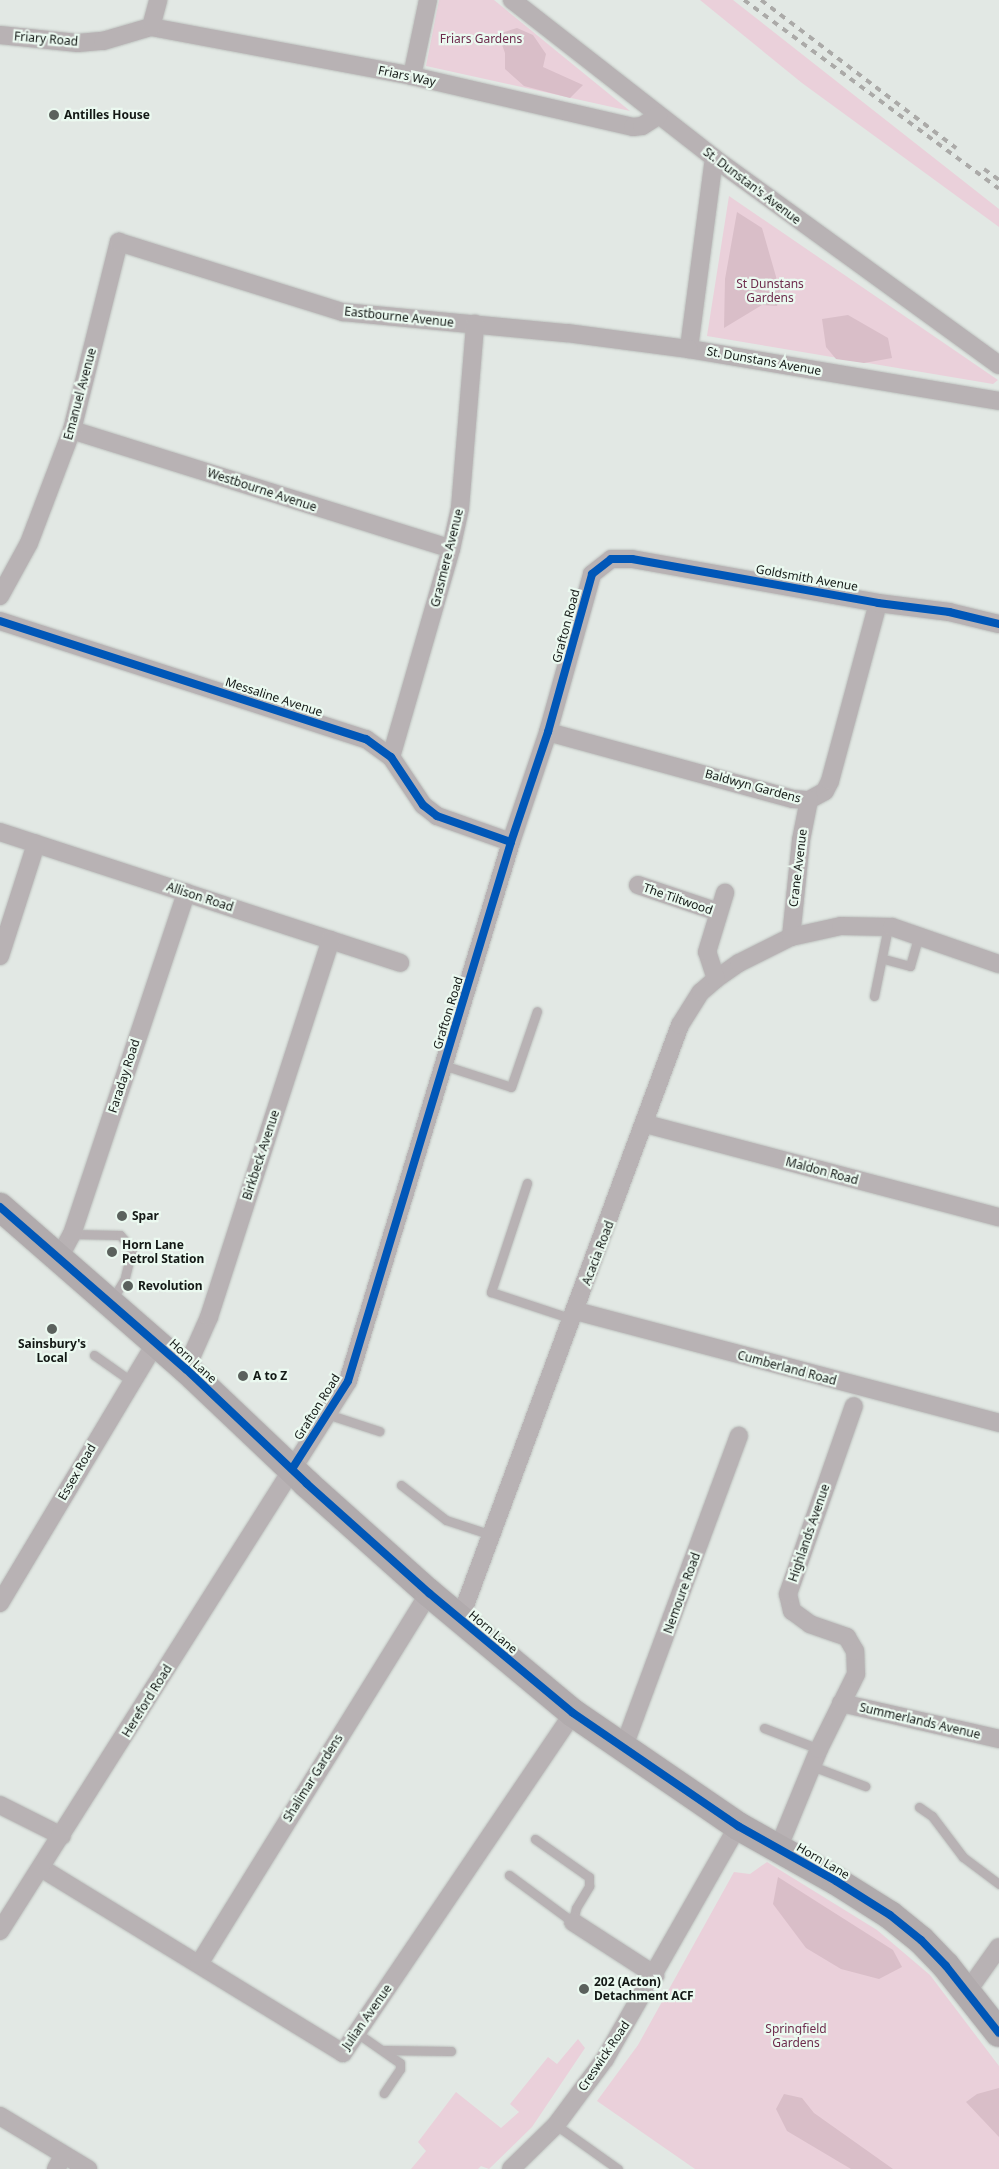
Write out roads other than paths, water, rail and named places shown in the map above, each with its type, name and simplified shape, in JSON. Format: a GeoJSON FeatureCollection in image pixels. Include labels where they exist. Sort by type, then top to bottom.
{"type":"FeatureCollection","features":[{"type":"Feature","properties":{"kind":"main road","name":"Horn Lane"},"geometry":{"type":"LineString","coordinates":[[0,1207],[156,1342],[429,1593],[572,1713],[738,1826],[890,1915],[922,1940],[999,2033]]}},
{"type":"Feature","properties":{"kind":"street"},"geometry":{"type":"LineString","coordinates":[[151,27],[158,0]]}},
{"type":"Feature","properties":{"kind":"street"},"geometry":{"type":"LineString","coordinates":[[412,76],[428,0]]}},
{"type":"Feature","properties":{"kind":"street","name":"St. Dunstan's Avenue"},"geometry":{"type":"LineString","coordinates":[[512,0],[714,158],[999,365]]}},
{"type":"Feature","properties":{"kind":"street","name":"Friary Road"},"geometry":{"type":"LineString","coordinates":[[0,35],[78,43],[103,40],[151,27]]}},
{"type":"Feature","properties":{"kind":"street","name":"Friars Way"},"geometry":{"type":"LineString","coordinates":[[151,27],[412,76],[633,127],[642,126],[658,116]]}},
{"type":"Feature","properties":{"kind":"street","name":"St. Dunstans Avenue"},"geometry":{"type":"LineString","coordinates":[[714,158],[689,349],[999,400]]}},
{"type":"Feature","properties":{"kind":"street","name":"Eastbourne Avenue"},"geometry":{"type":"LineString","coordinates":[[118,242],[343,312],[475,324],[689,349]]}},
{"type":"Feature","properties":{"kind":"street","name":"Emanuel Avenue"},"geometry":{"type":"LineString","coordinates":[[0,596],[29,543],[72,430],[118,242]]}},
{"type":"Feature","properties":{"kind":"street","name":"Grasmere Avenue"},"geometry":{"type":"LineString","coordinates":[[391,757],[451,550],[460,508],[475,324]]}},
{"type":"Feature","properties":{"kind":"street","name":"Westbourne Avenue"},"geometry":{"type":"LineString","coordinates":[[72,430],[451,550]]}},
{"type":"Feature","properties":{"kind":"street","name":"Goldsmith Avenue"},"geometry":{"type":"LineString","coordinates":[[611,559],[632,559],[878,603],[949,612],[999,624]]}},
{"type":"Feature","properties":{"kind":"street","name":"Grafton Road"},"geometry":{"type":"LineString","coordinates":[[292,1469],[348,1381],[511,842],[548,732],[592,574],[611,559]]}},
{"type":"Feature","properties":{"kind":"street","name":"Baldwyn Gardens"},"geometry":{"type":"LineString","coordinates":[[548,732],[793,799],[809,800],[824,791],[830,780],[878,603]]}},
{"type":"Feature","properties":{"kind":"street","name":"Messaline Avenue"},"geometry":{"type":"LineString","coordinates":[[0,621],[366,739],[391,757],[423,804],[437,816],[511,842]]}},
{"type":"Feature","properties":{"kind":"street","name":"Crane Avenue"},"geometry":{"type":"LineString","coordinates":[[791,937],[802,840],[809,800]]}},
{"type":"Feature","properties":{"kind":"street","name":"Allison Road"},"geometry":{"type":"LineString","coordinates":[[0,832],[400,963]]}},
{"type":"Feature","properties":{"kind":"street"},"geometry":{"type":"LineString","coordinates":[[0,956],[36,844]]}},
{"type":"Feature","properties":{"kind":"street","name":"The Tiltwood"},"geometry":{"type":"LineString","coordinates":[[638,885],[718,912]]}},
{"type":"Feature","properties":{"kind":"street","name":"Faraday Road"},"geometry":{"type":"LineString","coordinates":[[58,1258],[72,1234],[186,893]]}},
{"type":"Feature","properties":{"kind":"street"},"geometry":{"type":"LineString","coordinates":[[716,979],[707,952],[725,893]]}},
{"type":"Feature","properties":{"kind":"street","name":"Acacia Road"},"geometry":{"type":"LineString","coordinates":[[460,1619],[646,1124],[680,1025],[701,992],[739,963],[791,937],[841,926],[888,927],[919,935],[999,964]]}},
{"type":"Feature","properties":{"kind":"street","name":"Birkbeck Avenue"},"geometry":{"type":"LineString","coordinates":[[186,1369],[209,1317],[331,940]]}},
{"type":"Feature","properties":{"kind":"street","name":"Maldon Road"},"geometry":{"type":"LineString","coordinates":[[646,1124],[999,1218]]}},
{"type":"Feature","properties":{"kind":"street","name":"Cumberland Road"},"geometry":{"type":"LineString","coordinates":[[574,1315],[999,1423]]}},
{"type":"Feature","properties":{"kind":"street","name":"Essex Road"},"geometry":{"type":"LineString","coordinates":[[0,1603],[156,1342]]}},
{"type":"Feature","properties":{"kind":"street","name":"Highlands Avenue"},"geometry":{"type":"LineString","coordinates":[[778,1849],[819,1749],[856,1674],[855,1651],[847,1637],[810,1624],[792,1611],[788,1594],[854,1406]]}},
{"type":"Feature","properties":{"kind":"street","name":"Nemoure Road"},"geometry":{"type":"LineString","coordinates":[[623,1749],[739,1436]]}},
{"type":"Feature","properties":{"kind":"street","name":"Hereford Road"},"geometry":{"type":"LineString","coordinates":[[0,1931],[62,1836],[292,1469]]}},
{"type":"Feature","properties":{"kind":"street","name":"Shalimar Gardens"},"geometry":{"type":"LineString","coordinates":[[199,1964],[429,1593]]}},
{"type":"Feature","properties":{"kind":"street","name":"Summerlands Avenue"},"geometry":{"type":"LineString","coordinates":[[841,1703],[999,1739]]}},
{"type":"Feature","properties":{"kind":"street","name":"Julian Avenue"},"geometry":{"type":"LineString","coordinates":[[41,1868],[343,2053],[572,1713]]}},
{"type":"Feature","properties":{"kind":"street"},"geometry":{"type":"LineString","coordinates":[[0,1806],[62,1836]]}},
{"type":"Feature","properties":{"kind":"street","name":"Creswick Road"},"geometry":{"type":"LineString","coordinates":[[511,2169],[556,2125],[605,2059],[655,1975],[738,1826]]}},
{"type":"Feature","properties":{"kind":"street"},"geometry":{"type":"LineString","coordinates":[[573,1922],[655,1975]]}},
{"type":"Feature","properties":{"kind":"street"},"geometry":{"type":"LineString","coordinates":[[967,1992],[999,1948]]}},
{"type":"Feature","properties":{"kind":"street"},"geometry":{"type":"LineString","coordinates":[[0,2116],[59,2162],[88,2169]]}},
{"type":"Feature","properties":{"kind":"lane"},"geometry":{"type":"LineString","coordinates":[[874,996],[884,959],[888,927]]}},
{"type":"Feature","properties":{"kind":"lane"},"geometry":{"type":"LineString","coordinates":[[884,959],[910,966],[919,935]]}},
{"type":"Feature","properties":{"kind":"lane"},"geometry":{"type":"LineString","coordinates":[[443,1065],[511,1087],[537,1010]]}},
{"type":"Feature","properties":{"kind":"lane"},"geometry":{"type":"LineString","coordinates":[[527,1183],[491,1292],[574,1315]]}},
{"type":"Feature","properties":{"kind":"lane"},"geometry":{"type":"LineString","coordinates":[[72,1234],[120,1235],[132,1249],[124,1280],[110,1303]]}},
{"type":"Feature","properties":{"kind":"lane"},"geometry":{"type":"LineString","coordinates":[[94,1355],[132,1381]]}},
{"type":"Feature","properties":{"kind":"lane","name":"Highlands Avenue"},"geometry":{"type":"LineString","coordinates":[[854,1406],[860,1388]]}},
{"type":"Feature","properties":{"kind":"lane"},"geometry":{"type":"LineString","coordinates":[[327,1414],[379,1431]]}},
{"type":"Feature","properties":{"kind":"lane"},"geometry":{"type":"LineString","coordinates":[[400,1485],[446,1520],[492,1535]]}},
{"type":"Feature","properties":{"kind":"lane"},"geometry":{"type":"LineString","coordinates":[[764,1728],[819,1749]]}},
{"type":"Feature","properties":{"kind":"lane"},"geometry":{"type":"LineString","coordinates":[[812,1766],[865,1786]]}},
{"type":"Feature","properties":{"kind":"lane"},"geometry":{"type":"LineString","coordinates":[[919,1808],[932,1816],[963,1857],[999,1884]]}},
{"type":"Feature","properties":{"kind":"lane"},"geometry":{"type":"LineString","coordinates":[[509,1874],[573,1922],[576,1908],[589,1886],[589,1877],[535,1839]]}},
{"type":"Feature","properties":{"kind":"lane"},"geometry":{"type":"LineString","coordinates":[[357,2033],[394,2057],[400,2069],[384,2093]]}},
{"type":"Feature","properties":{"kind":"lane"},"geometry":{"type":"LineString","coordinates":[[383,2050],[451,2051]]}},
{"type":"Feature","properties":{"kind":"lane"},"geometry":{"type":"LineString","coordinates":[[556,2125],[618,2169]]}},
{"type":"Feature","properties":{"kind":"railway"},"geometry":{"type":"LineString","coordinates":[[744,0],[999,189]]}},
{"type":"Feature","properties":{"kind":"railway"},"geometry":{"type":"LineString","coordinates":[[761,0],[956,148]]}},
{"type":"Feature","properties":{"kind":"railway"},"geometry":{"type":"LineString","coordinates":[[984,169],[999,180]]}},
{"type":"Feature","properties":{"kind":"place","name":"Antilles House"},"geometry":{"type":"Point","coordinates":[54,115]}},
{"type":"Feature","properties":{"kind":"place","name":"Spar"},"geometry":{"type":"Point","coordinates":[122,1216]}},
{"type":"Feature","properties":{"kind":"place","name":"Horn Lane Petrol Station"},"geometry":{"type":"Point","coordinates":[112,1252]}},
{"type":"Feature","properties":{"kind":"place","name":"Revolution"},"geometry":{"type":"Point","coordinates":[128,1286]}},
{"type":"Feature","properties":{"kind":"place","name":"Sainsbury's Local"},"geometry":{"type":"Point","coordinates":[52,1329]}},
{"type":"Feature","properties":{"kind":"place","name":"A to Z"},"geometry":{"type":"Point","coordinates":[243,1376]}},
{"type":"Feature","properties":{"kind":"place","name":"202 (Acton) Detachment ACF"},"geometry":{"type":"Point","coordinates":[584,1989]}},
{"type":"Feature","properties":{"kind":"park label","name":"Friars Gardens"},"geometry":{"type":"Point","coordinates":[481,39]}},
{"type":"Feature","properties":{"kind":"park label","name":"St Dunstans Gardens"},"geometry":{"type":"Point","coordinates":[770,291]}},
{"type":"Feature","properties":{"kind":"park label","name":"Springfield Gardens"},"geometry":{"type":"Point","coordinates":[796,2036]}}]}
